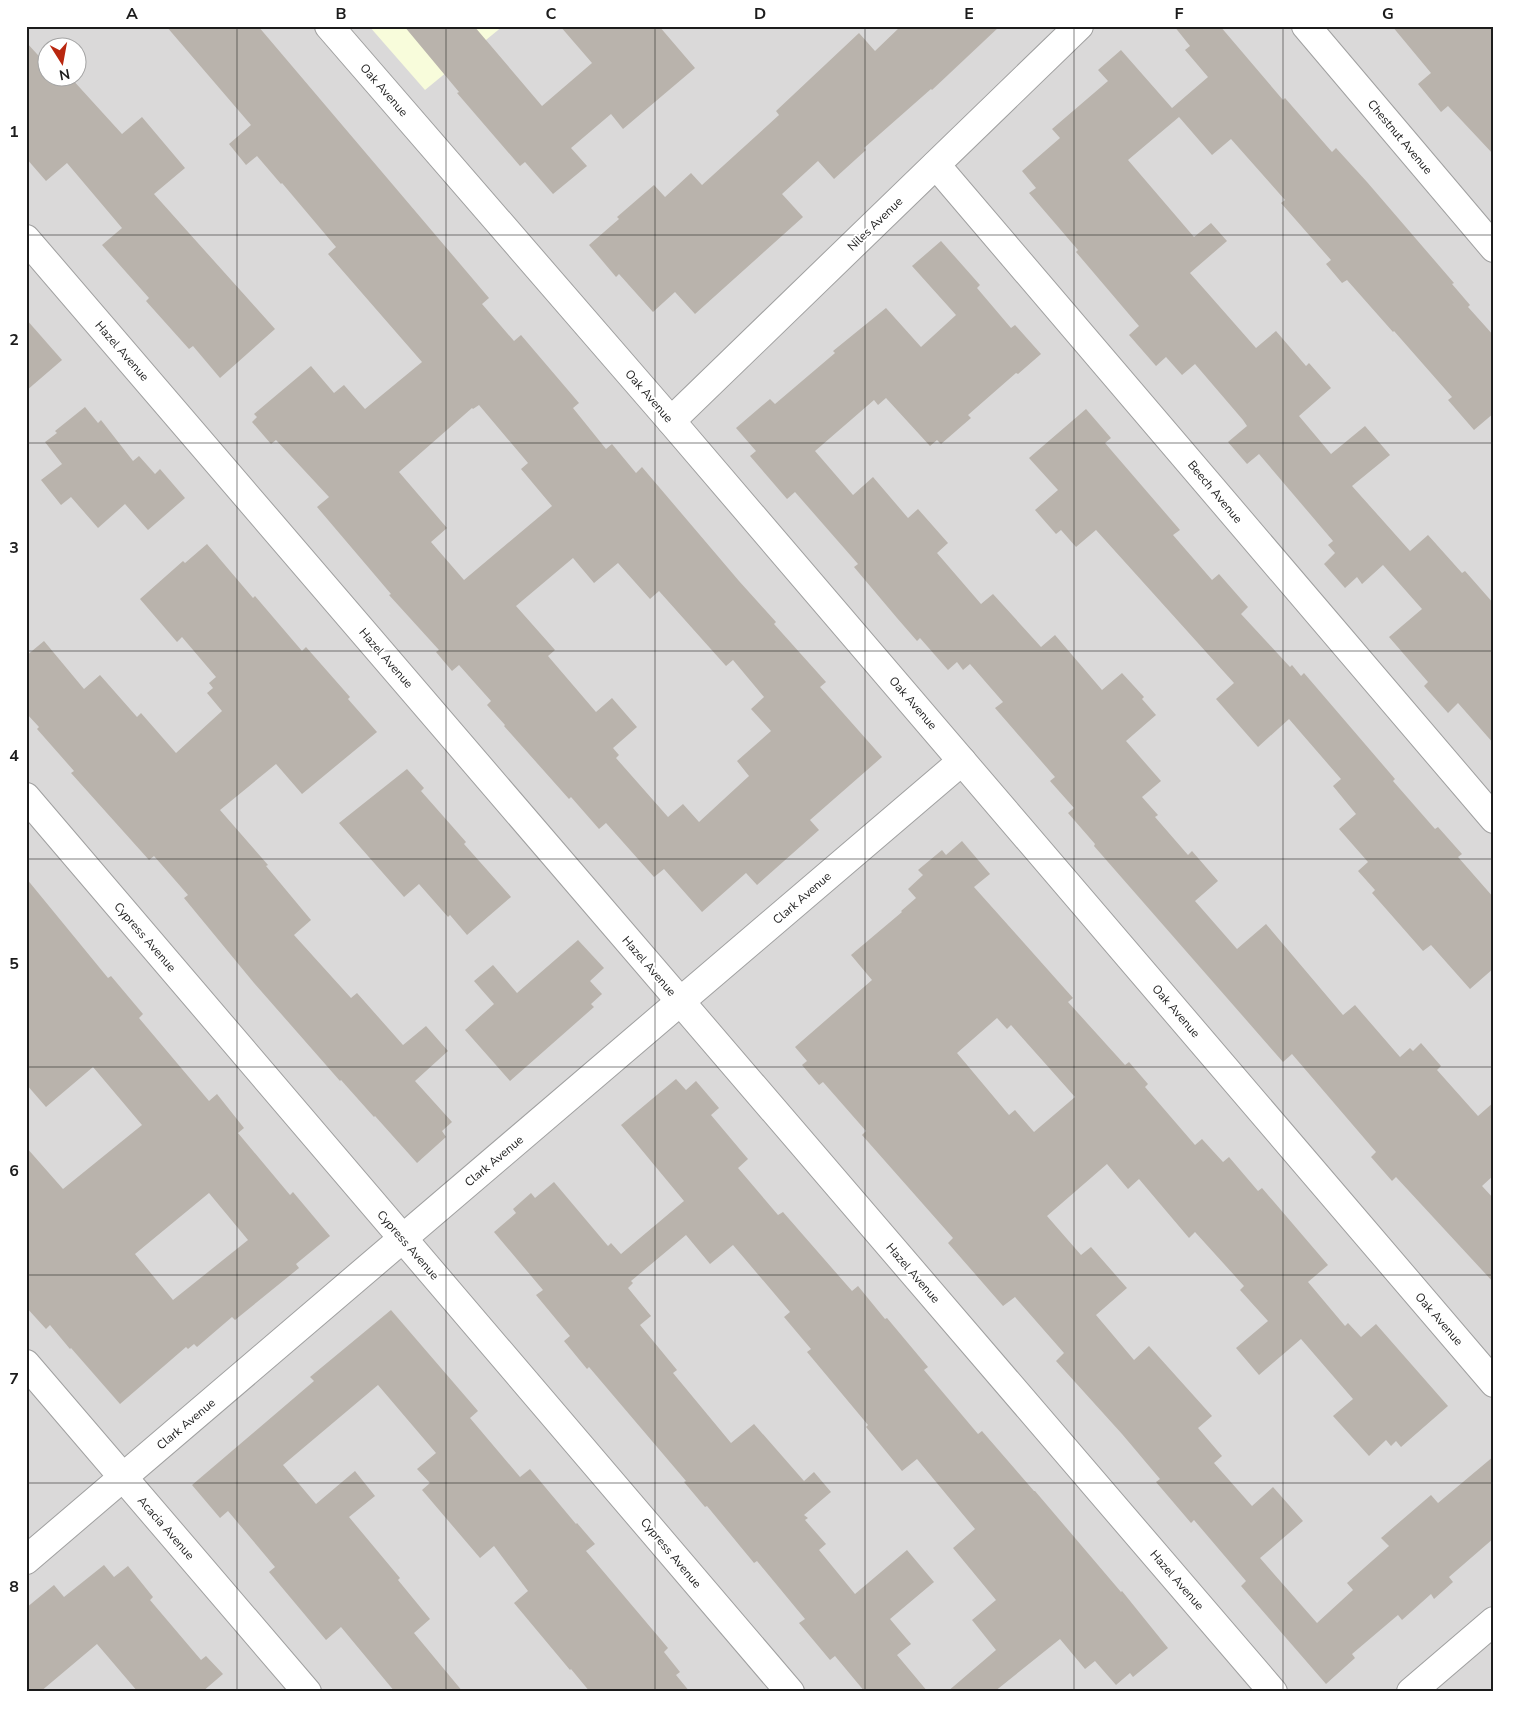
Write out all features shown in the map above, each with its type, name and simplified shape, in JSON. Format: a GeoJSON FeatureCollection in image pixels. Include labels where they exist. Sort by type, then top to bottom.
{"type":"FeatureCollection","features":[{"type":"Feature","properties":{"kind":"street","name":"Oak Avenue"},"geometry":{"type":"LineString","coordinates":[[329,26],[671,421],[1494,1383]]}},
{"type":"Feature","properties":{"kind":"street","name":"Niles Avenue"},"geometry":{"type":"LineString","coordinates":[[671,421],[1079,26]]}},
{"type":"Feature","properties":{"kind":"street","name":"Chestnut Avenue"},"geometry":{"type":"LineString","coordinates":[[1306,26],[1494,248]]}},
{"type":"Feature","properties":{"kind":"street","name":"Beech Avenue"},"geometry":{"type":"LineString","coordinates":[[936,165],[1494,819]]}},
{"type":"Feature","properties":{"kind":"street","name":"Hazel Avenue"},"geometry":{"type":"LineString","coordinates":[[26,240],[1273,1692]]}},
{"type":"Feature","properties":{"kind":"street","name":"Clark Avenue"},"geometry":{"type":"LineString","coordinates":[[26,1560],[962,761]]}},
{"type":"Feature","properties":{"kind":"street","name":"Cypress Avenue"},"geometry":{"type":"LineString","coordinates":[[26,797],[790,1692]]}},
{"type":"Feature","properties":{"kind":"street","name":"Acacia Avenue"},"geometry":{"type":"LineString","coordinates":[[26,1364],[307,1692]]}},
{"type":"Feature","properties":{"kind":"street"},"geometry":{"type":"LineString","coordinates":[[1411,1692],[1494,1621]]}},
{"type":"Feature","properties":{"kind":"shaded area"},"geometry":{"type":"Polygon","coordinates":[[[26,26],[1494,26],[1494,1692],[26,1692],[26,26]]]}},
{"type":"Feature","properties":{"kind":"shaded area"},"geometry":{"type":"Polygon","coordinates":[[[369,26],[503,26],[425,90],[369,26]]]}},
{"type":"Feature","properties":{"kind":"building"},"geometry":{"type":"Polygon","coordinates":[[[166,26],[258,26],[489,298],[482,304],[514,341],[521,335],[579,403],[573,408],[606,449],[612,444],[636,473],[642,467],[776,622],[774,624],[826,682],[820,687],[882,757],[810,820],[819,830],[757,885],[746,873],[702,912],[664,869],[654,877],[606,823],[599,829],[571,797],[569,799],[504,726],[487,705],[491,701],[459,665],[452,671],[436,652],[439,650],[389,595],[391,594],[317,507],[329,497],[276,440],[271,444],[252,422],[257,417],[254,414],[311,366],[334,393],[344,385],[365,409],[422,362],[328,254],[336,247],[282,183],[257,156],[246,165],[229,144],[251,125],[166,26]],[[479,405],[472,408],[399,472],[447,528],[431,542],[464,580],[552,506],[521,469],[528,463],[479,405]],[[573,558],[516,606],[555,650],[548,656],[596,712],[612,698],[637,727],[613,748],[619,755],[616,758],[668,817],[683,804],[699,822],[749,776],[737,761],[771,731],[751,709],[764,697],[733,660],[726,666],[659,591],[650,599],[618,563],[594,583],[573,558]]]}},
{"type":"Feature","properties":{"kind":"building"},"geometry":{"type":"Polygon","coordinates":[[[404,26],[474,26],[542,106],[592,63],[560,26],[659,26],[695,68],[623,129],[611,114],[571,148],[587,166],[553,194],[525,162],[520,166],[457,93],[459,92],[404,26]]]}},
{"type":"Feature","properties":{"kind":"building"},"geometry":{"type":"Polygon","coordinates":[[[901,26],[1000,26],[932,90],[864,148],[866,150],[834,179],[818,161],[782,194],[803,217],[695,314],[675,292],[653,312],[619,274],[616,277],[589,245],[619,219],[617,217],[654,185],[665,197],[691,173],[702,185],[779,115],[776,111],[859,33],[875,51],[901,26]]]}},
{"type":"Feature","properties":{"kind":"building"},"geometry":{"type":"Polygon","coordinates":[[[1174,26],[1220,26],[1283,100],[1285,98],[1332,152],[1336,148],[1367,182],[1454,283],[1452,284],[1470,305],[1468,307],[1494,336],[1494,413],[1474,430],[1448,400],[1452,397],[1394,331],[1347,280],[1342,283],[1326,264],[1331,260],[1281,203],[1285,200],[1231,139],[1212,155],[1179,117],[1128,160],[1194,237],[1211,223],[1227,241],[1190,273],[1256,348],[1276,331],[1306,366],[1309,363],[1331,388],[1299,416],[1331,454],[1365,426],[1390,455],[1352,486],[1410,551],[1428,535],[1462,573],[1465,571],[1494,604],[1494,744],[1458,703],[1448,713],[1424,686],[1428,682],[1389,637],[1422,609],[1383,565],[1362,584],[1357,577],[1345,588],[1324,564],[1335,553],[1328,545],[1333,541],[1259,454],[1247,464],[1228,442],[1247,426],[1243,420],[1195,364],[1182,375],[1166,357],[1156,366],[1129,335],[1139,326],[1029,193],[1036,188],[1022,171],[1060,138],[1052,129],[1108,81],[1098,70],[1121,50],[1172,108],[1208,77],[1185,50],[1190,46],[1174,26]]]}},
{"type":"Feature","properties":{"kind":"building"},"geometry":{"type":"Polygon","coordinates":[[[1392,26],[1494,26],[1494,155],[1448,106],[1441,112],[1418,84],[1431,73],[1392,26]]]}},
{"type":"Feature","properties":{"kind":"building"},"geometry":{"type":"Polygon","coordinates":[[[26,42],[38,55],[38,88],[80,88],[122,134],[142,117],[185,168],[154,194],[275,329],[220,378],[193,346],[189,349],[146,301],[149,298],[102,245],[122,228],[67,163],[46,181],[26,158],[26,42]]]}},
{"type":"Feature","properties":{"kind":"building"},"geometry":{"type":"Polygon","coordinates":[[[941,241],[980,285],[977,288],[1011,328],[1015,325],[1041,354],[968,415],[971,418],[941,444],[937,440],[930,446],[886,398],[878,405],[874,400],[815,451],[853,495],[873,477],[908,518],[918,509],[948,543],[937,553],[981,604],[993,594],[1041,647],[1055,635],[1102,690],[1122,673],[1144,697],[1142,699],[1156,715],[1126,741],[1161,781],[1142,797],[1158,815],[1155,817],[1188,855],[1192,851],[1218,881],[1195,901],[1237,949],[1266,924],[1343,1015],[1355,1005],[1400,1057],[1410,1048],[1413,1051],[1421,1043],[1441,1066],[1437,1070],[1478,1116],[1494,1102],[1494,1175],[1482,1186],[1494,1199],[1494,1283],[1396,1177],[1392,1181],[1371,1157],[1376,1152],[1292,1054],[1283,1062],[1094,846],[1095,844],[1068,813],[1074,808],[1050,781],[1055,777],[995,708],[1003,702],[970,664],[963,670],[957,662],[948,670],[920,638],[917,641],[854,567],[858,564],[795,492],[787,499],[750,456],[756,451],[736,428],[770,399],[775,404],[835,353],[833,351],[886,308],[921,347],[956,315],[912,266],[941,241]]]}},
{"type":"Feature","properties":{"kind":"building"},"geometry":{"type":"Polygon","coordinates":[[[26,319],[62,360],[26,391],[26,319]]]}},
{"type":"Feature","properties":{"kind":"building"},"geometry":{"type":"Polygon","coordinates":[[[85,407],[98,423],[101,420],[133,461],[139,456],[155,474],[160,469],[185,498],[148,530],[125,504],[98,528],[71,497],[61,505],[41,480],[62,464],[45,442],[57,433],[55,431],[85,407]]]}},
{"type":"Feature","properties":{"kind":"building"},"geometry":{"type":"Polygon","coordinates":[[[1086,409],[1111,438],[1105,443],[1180,530],[1173,535],[1212,580],[1219,574],[1248,607],[1241,614],[1290,667],[1292,665],[1301,676],[1304,673],[1395,779],[1393,781],[1435,829],[1438,827],[1462,854],[1458,857],[1494,898],[1494,968],[1470,989],[1431,945],[1423,951],[1372,893],[1375,890],[1358,871],[1368,862],[1339,829],[1356,814],[1333,786],[1341,779],[1289,719],[1258,747],[1216,699],[1234,683],[1096,530],[1076,547],[1061,530],[1056,534],[1035,510],[1058,490],[1029,458],[1086,409]]]}},
{"type":"Feature","properties":{"kind":"building"},"geometry":{"type":"Polygon","coordinates":[[[207,544],[302,651],[306,647],[350,697],[348,699],[377,732],[302,794],[276,764],[220,810],[268,865],[266,866],[311,920],[294,935],[351,998],[357,993],[403,1045],[426,1026],[448,1051],[415,1081],[452,1122],[442,1131],[446,1137],[417,1163],[375,1116],[340,1081],[254,983],[184,898],[188,895],[154,856],[149,860],[71,773],[74,771],[37,729],[39,727],[26,713],[26,656],[44,641],[84,689],[100,675],[137,717],[141,713],[176,753],[222,711],[207,693],[213,688],[209,683],[216,677],[182,637],[177,642],[140,599],[183,561],[185,563],[207,544]]]}},
{"type":"Feature","properties":{"kind":"building"},"geometry":{"type":"Polygon","coordinates":[[[407,769],[424,788],[421,791],[466,842],[464,844],[511,897],[467,935],[419,884],[404,897],[339,823],[407,769]]]}},
{"type":"Feature","properties":{"kind":"building"},"geometry":{"type":"Polygon","coordinates":[[[962,841],[990,874],[974,887],[1073,998],[1068,1002],[1125,1065],[1129,1062],[1148,1084],[1145,1087],[1195,1145],[1202,1139],[1223,1162],[1229,1157],[1258,1191],[1262,1188],[1328,1265],[1308,1282],[1345,1326],[1348,1323],[1361,1337],[1376,1324],[1448,1406],[1401,1447],[1396,1441],[1391,1446],[1386,1440],[1369,1456],[1333,1416],[1353,1399],[1301,1339],[1259,1375],[1236,1348],[1268,1321],[1240,1290],[1244,1286],[1195,1232],[1189,1238],[1139,1179],[1128,1189],[1107,1164],[1047,1216],[1081,1255],[1091,1247],[1127,1288],[1096,1315],[1134,1360],[1149,1346],[1212,1416],[1198,1428],[1222,1456],[1214,1463],[1252,1506],[1273,1487],[1303,1521],[1260,1558],[1317,1623],[1353,1590],[1347,1583],[1389,1546],[1381,1538],[1431,1495],[1438,1503],[1494,1456],[1494,1538],[1449,1577],[1453,1582],[1434,1599],[1431,1594],[1402,1620],[1398,1615],[1352,1654],[1355,1658],[1326,1684],[1241,1586],[1246,1581],[1194,1520],[1191,1523],[1156,1482],[1160,1479],[1056,1361],[1064,1353],[1015,1297],[1003,1306],[948,1243],[953,1238],[862,1135],[866,1131],[823,1082],[819,1085],[802,1065],[807,1061],[795,1047],[872,980],[851,955],[916,898],[908,889],[923,875],[918,870],[942,850],[946,855],[962,841]],[[997,1018],[957,1053],[1009,1115],[1015,1110],[1034,1132],[1075,1097],[1011,1025],[1007,1029],[997,1018]]]}},
{"type":"Feature","properties":{"kind":"building"},"geometry":{"type":"Polygon","coordinates":[[[26,878],[108,978],[111,976],[143,1014],[139,1018],[209,1101],[217,1094],[244,1128],[238,1133],[290,1195],[293,1192],[330,1236],[296,1264],[299,1268],[235,1320],[232,1317],[197,1347],[194,1344],[188,1349],[186,1347],[120,1404],[50,1325],[46,1329],[26,1307],[26,1147],[63,1189],[142,1125],[93,1067],[46,1107],[26,1084],[26,878]],[[209,1193],[135,1254],[173,1300],[248,1240],[209,1193]]]}},
{"type":"Feature","properties":{"kind":"building"},"geometry":{"type":"Polygon","coordinates":[[[578,940],[604,968],[590,981],[602,994],[591,1004],[594,1007],[510,1081],[465,1030],[494,1004],[474,981],[493,965],[517,993],[578,940]]]}},
{"type":"Feature","properties":{"kind":"building"},"geometry":{"type":"Polygon","coordinates":[[[676,1079],[686,1090],[696,1081],[719,1108],[711,1115],[748,1159],[738,1168],[778,1215],[783,1212],[852,1291],[858,1286],[885,1319],[887,1318],[928,1367],[924,1370],[978,1434],[982,1431],[1122,1591],[1168,1648],[1133,1677],[1130,1673],[1116,1685],[1095,1661],[1085,1669],[1060,1639],[994,1692],[947,1692],[996,1650],[972,1620],[996,1600],[953,1548],[975,1529],[917,1459],[902,1471],[866,1427],[868,1425],[807,1352],[811,1349],[784,1317],[790,1312],[733,1245],[710,1264],[686,1235],[631,1281],[633,1283],[628,1288],[651,1316],[640,1325],[677,1370],[673,1373],[731,1443],[754,1424],[804,1481],[814,1472],[831,1492],[804,1515],[808,1518],[805,1520],[826,1544],[819,1550],[855,1594],[907,1550],[934,1582],[890,1619],[911,1644],[897,1655],[928,1692],[865,1692],[835,1656],[830,1660],[799,1623],[805,1619],[757,1561],[754,1563],[589,1367],[587,1369],[564,1341],[570,1336],[536,1295],[543,1290],[494,1232],[516,1213],[513,1209],[531,1193],[535,1198],[554,1182],[608,1246],[611,1243],[621,1254],[684,1201],[621,1125],[676,1079]]]}},
{"type":"Feature","properties":{"kind":"building"},"geometry":{"type":"Polygon","coordinates":[[[391,1310],[478,1411],[470,1418],[520,1477],[530,1469],[595,1544],[586,1551],[668,1648],[664,1652],[680,1672],[676,1675],[690,1692],[590,1692],[514,1603],[528,1591],[494,1546],[480,1558],[422,1490],[430,1483],[417,1469],[436,1453],[378,1385],[283,1465],[316,1504],[355,1471],[375,1496],[349,1517],[400,1578],[398,1580],[430,1619],[414,1633],[463,1692],[395,1692],[341,1627],[326,1640],[269,1572],[275,1567],[228,1511],[220,1518],[192,1485],[314,1381],[310,1377],[391,1310]]]}},
{"type":"Feature","properties":{"kind":"building"},"geometry":{"type":"Polygon","coordinates":[[[104,1565],[114,1577],[128,1566],[153,1597],[150,1600],[201,1660],[206,1656],[223,1674],[202,1692],[138,1692],[97,1644],[40,1692],[26,1692],[26,1608],[54,1585],[64,1597],[104,1565]]]}}]}
